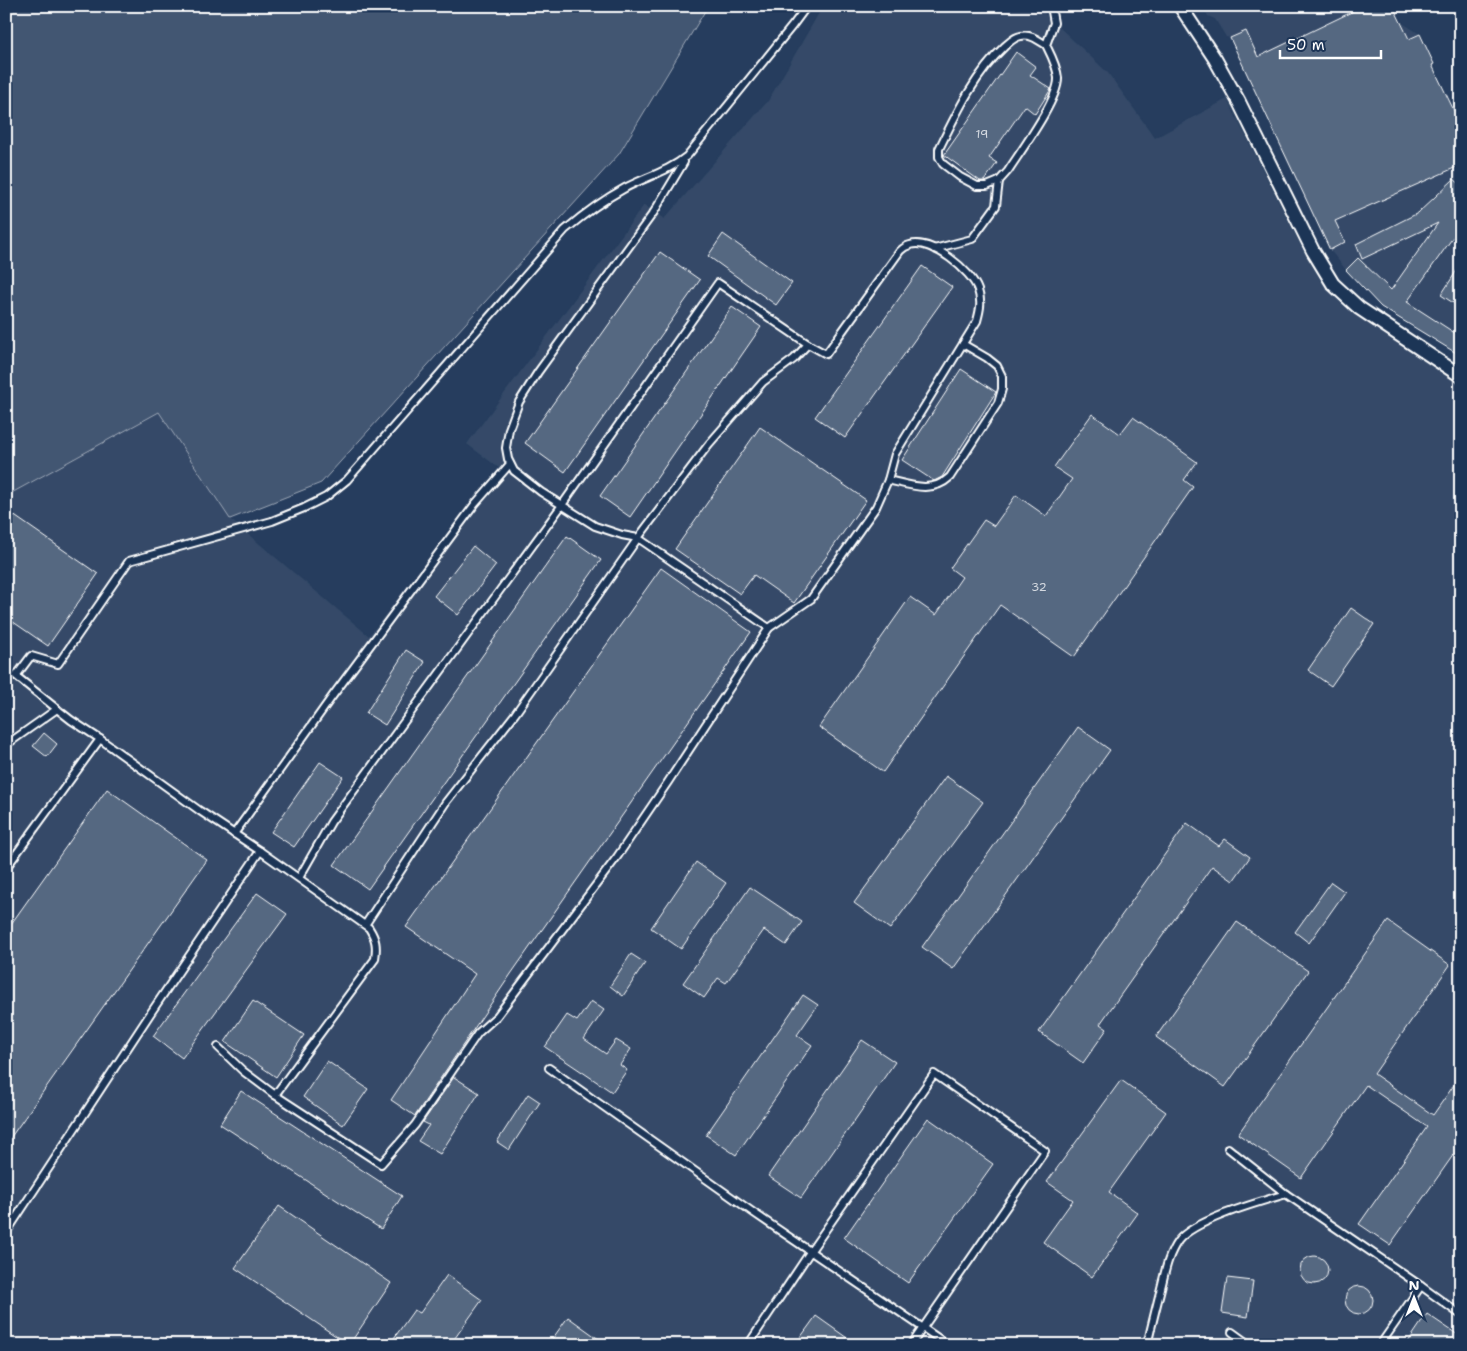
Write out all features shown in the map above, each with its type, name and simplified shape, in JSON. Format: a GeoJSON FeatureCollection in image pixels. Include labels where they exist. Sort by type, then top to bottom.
{"type":"FeatureCollection","features":[{"type":"Feature","properties":{"kind":"street"},"geometry":{"type":"LineString","coordinates":[[1180,6],[1239,102],[1314,251],[1333,284],[1359,308],[1461,376]]}},
{"type":"Feature","properties":{"kind":"lane"},"geometry":{"type":"LineString","coordinates":[[769,628],[638,538],[595,526],[541,492],[514,471],[508,459],[506,448],[509,429],[519,402],[538,372],[654,212],[687,156],[807,6]]}},
{"type":"Feature","properties":{"kind":"lane"},"geometry":{"type":"LineString","coordinates":[[1046,45],[1054,23],[1052,6]]}},
{"type":"Feature","properties":{"kind":"lane"},"geometry":{"type":"LineString","coordinates":[[1023,36],[1034,37],[1046,45],[1054,60],[1058,79],[1053,98],[1008,171],[999,181],[987,186],[977,186],[960,177],[943,164],[939,157],[939,149],[968,92],[995,56],[1015,38],[1023,36]]}},
{"type":"Feature","properties":{"kind":"lane"},"geometry":{"type":"LineString","coordinates":[[276,1095],[375,959],[377,947],[375,936],[369,928],[299,878],[71,720],[16,676],[31,656],[58,664],[129,561],[272,521],[326,497],[347,480],[565,230],[594,206],[626,187],[678,164],[687,156]]}},
{"type":"Feature","properties":{"kind":"lane"},"geometry":{"type":"LineString","coordinates":[[934,249],[972,239],[996,206],[999,181]]}},
{"type":"Feature","properties":{"kind":"lane"},"geometry":{"type":"LineString","coordinates":[[218,1047],[243,1071],[276,1095],[382,1164],[415,1125],[478,1033],[497,1016],[515,994],[617,857],[769,628],[811,598],[876,507],[888,480],[895,454],[977,321],[981,305],[978,289],[967,273],[947,256],[928,245],[910,245],[900,251],[826,354],[808,344],[718,283],[562,505],[331,822],[299,878]]}},
{"type":"Feature","properties":{"kind":"lane"},"geometry":{"type":"LineString","coordinates":[[365,925],[446,802],[514,714],[638,538],[709,444],[763,382],[794,359],[808,344]]}},
{"type":"Feature","properties":{"kind":"lane"},"geometry":{"type":"LineString","coordinates":[[888,480],[924,487],[943,484],[950,477],[998,404],[1002,389],[1002,376],[997,366],[963,344]]}},
{"type":"Feature","properties":{"kind":"lane"},"geometry":{"type":"LineString","coordinates":[[234,834],[334,694],[452,535],[510,464]]}},
{"type":"Feature","properties":{"kind":"lane"},"geometry":{"type":"LineString","coordinates":[[6,745],[57,709]]}},
{"type":"Feature","properties":{"kind":"lane"},"geometry":{"type":"LineString","coordinates":[[6,868],[100,739]]}},
{"type":"Feature","properties":{"kind":"lane"},"geometry":{"type":"LineString","coordinates":[[6,1233],[260,851]]}},
{"type":"Feature","properties":{"kind":"lane"},"geometry":{"type":"LineString","coordinates":[[549,1068],[810,1252],[948,1345]]}},
{"type":"Feature","properties":{"kind":"lane"},"geometry":{"type":"LineString","coordinates":[[748,1345],[810,1252],[934,1074],[1045,1150],[911,1345]]}},
{"type":"Feature","properties":{"kind":"lane"},"geometry":{"type":"LineString","coordinates":[[1228,1148],[1286,1194],[1461,1315]]}},
{"type":"Feature","properties":{"kind":"lane"},"geometry":{"type":"LineString","coordinates":[[1145,1345],[1169,1258],[1178,1242],[1188,1231],[1215,1218],[1286,1194]]}},
{"type":"Feature","properties":{"kind":"lane"},"geometry":{"type":"LineString","coordinates":[[1380,1345],[1421,1286]]}},
{"type":"Feature","properties":{"kind":"lane"},"geometry":{"type":"LineString","coordinates":[[1232,1332],[1250,1345]]}},
{"type":"Feature","properties":{"kind":"shaded area"},"geometry":{"type":"Polygon","coordinates":[[[6,6],[708,6],[619,154],[321,483],[230,519],[159,412],[6,496],[6,6]]]}},
{"type":"Feature","properties":{"kind":"shaded area"},"geometry":{"type":"Polygon","coordinates":[[[823,6],[1039,6],[1043,12],[1108,73],[1155,138],[1227,99],[1303,250],[1319,278],[1330,292],[1345,307],[1461,385],[1461,1345],[6,1345],[6,496],[159,412],[230,519],[369,636],[499,468],[467,444],[644,205],[664,219],[768,101],[823,6]]]}},
{"type":"Feature","properties":{"kind":"shaded area"},"geometry":{"type":"Polygon","coordinates":[[[1202,6],[1393,6],[1401,22],[1420,34],[1454,112],[1461,119],[1461,356],[1381,307],[1330,250],[1230,38],[1226,37],[1215,19],[1208,16],[1202,6]]]}},
{"type":"Feature","properties":{"kind":"building"},"geometry":{"type":"Polygon","coordinates":[[[1364,6],[1393,6],[1409,39],[1420,34],[1434,64],[1432,65],[1461,125],[1461,165],[1335,221],[1345,242],[1330,250],[1230,38],[1246,31],[1258,57],[1364,6]]]}},
{"type":"Feature","properties":{"kind":"building"},"geometry":{"type":"Polygon","coordinates":[[[1016,52],[1036,67],[1030,75],[1051,89],[1035,114],[1025,106],[989,158],[997,163],[984,181],[980,181],[944,155],[1016,52]]]}},
{"type":"Feature","properties":{"kind":"building"},"geometry":{"type":"Polygon","coordinates":[[[1454,179],[1461,185],[1461,226],[1407,302],[1461,337],[1461,356],[1381,307],[1346,270],[1358,258],[1391,290],[1438,223],[1362,259],[1356,244],[1418,213],[1454,179]]]}},
{"type":"Feature","properties":{"kind":"building"},"geometry":{"type":"Polygon","coordinates":[[[723,234],[792,283],[776,305],[708,256],[723,234]]]}},
{"type":"Feature","properties":{"kind":"building"},"geometry":{"type":"Polygon","coordinates":[[[660,252],[700,280],[565,472],[525,443],[660,252]]]}},
{"type":"Feature","properties":{"kind":"building"},"geometry":{"type":"Polygon","coordinates":[[[1461,264],[1461,308],[1441,295],[1461,264]]]}},
{"type":"Feature","properties":{"kind":"building"},"geometry":{"type":"Polygon","coordinates":[[[922,266],[952,287],[845,438],[815,417],[922,266]]]}},
{"type":"Feature","properties":{"kind":"building"},"geometry":{"type":"Polygon","coordinates":[[[732,307],[761,327],[630,517],[600,496],[732,307]]]}},
{"type":"Feature","properties":{"kind":"building"},"geometry":{"type":"Polygon","coordinates":[[[961,369],[996,392],[942,477],[934,481],[902,460],[961,369]]]}},
{"type":"Feature","properties":{"kind":"building"},"geometry":{"type":"Polygon","coordinates":[[[1092,414],[1120,434],[1133,417],[1197,462],[1184,480],[1193,487],[1074,657],[1000,605],[883,772],[819,727],[910,597],[936,615],[962,577],[950,568],[984,520],[994,526],[1016,495],[1046,516],[1072,479],[1054,467],[1092,414]]]}},
{"type":"Feature","properties":{"kind":"building"},"geometry":{"type":"Polygon","coordinates":[[[760,427],[866,500],[794,603],[754,575],[740,594],[675,549],[760,427]]]}},
{"type":"Feature","properties":{"kind":"building"},"geometry":{"type":"Polygon","coordinates":[[[6,510],[98,574],[48,646],[6,617],[6,510]]]}},
{"type":"Feature","properties":{"kind":"building"},"geometry":{"type":"Polygon","coordinates":[[[567,536],[601,560],[368,889],[334,865],[567,536]]]}},
{"type":"Feature","properties":{"kind":"building"},"geometry":{"type":"Polygon","coordinates":[[[473,546],[496,565],[458,615],[434,596],[473,546]]]}},
{"type":"Feature","properties":{"kind":"building"},"geometry":{"type":"Polygon","coordinates":[[[661,568],[751,632],[511,974],[415,1116],[391,1100],[475,974],[406,927],[661,568]]]}},
{"type":"Feature","properties":{"kind":"building"},"geometry":{"type":"Polygon","coordinates":[[[1351,608],[1374,624],[1331,686],[1308,670],[1351,608]]]}},
{"type":"Feature","properties":{"kind":"building"},"geometry":{"type":"Polygon","coordinates":[[[406,650],[425,662],[385,725],[366,713],[406,650]]]}},
{"type":"Feature","properties":{"kind":"building"},"geometry":{"type":"Polygon","coordinates":[[[1078,727],[1110,750],[953,969],[922,947],[1078,727]]]}},
{"type":"Feature","properties":{"kind":"building"},"geometry":{"type":"Polygon","coordinates":[[[44,733],[57,744],[47,757],[33,746],[44,733]]]}},
{"type":"Feature","properties":{"kind":"building"},"geometry":{"type":"Polygon","coordinates":[[[320,762],[343,777],[294,847],[271,832],[320,762]]]}},
{"type":"Feature","properties":{"kind":"building"},"geometry":{"type":"Polygon","coordinates":[[[946,776],[983,802],[890,929],[854,903],[946,776]]]}},
{"type":"Feature","properties":{"kind":"building"},"geometry":{"type":"Polygon","coordinates":[[[107,789],[207,860],[6,1144],[6,931],[107,789]]]}},
{"type":"Feature","properties":{"kind":"building"},"geometry":{"type":"Polygon","coordinates":[[[1187,823],[1219,846],[1225,839],[1250,857],[1233,881],[1212,866],[1100,1024],[1107,1029],[1083,1063],[1039,1032],[1187,823]]]}},
{"type":"Feature","properties":{"kind":"building"},"geometry":{"type":"Polygon","coordinates":[[[696,862],[726,883],[681,949],[651,928],[696,862]]]}},
{"type":"Feature","properties":{"kind":"building"},"geometry":{"type":"Polygon","coordinates":[[[1331,882],[1345,892],[1309,943],[1295,932],[1331,882]]]}},
{"type":"Feature","properties":{"kind":"building"},"geometry":{"type":"Polygon","coordinates":[[[750,887],[802,922],[786,945],[764,930],[726,983],[718,978],[704,998],[683,983],[750,887]]]}},
{"type":"Feature","properties":{"kind":"building"},"geometry":{"type":"Polygon","coordinates":[[[257,893],[287,914],[182,1058],[153,1036],[257,893]]]}},
{"type":"Feature","properties":{"kind":"building"},"geometry":{"type":"Polygon","coordinates":[[[1388,921],[1450,965],[1374,1074],[1433,1115],[1461,1075],[1461,1144],[1390,1245],[1359,1224],[1427,1127],[1366,1085],[1301,1178],[1238,1134],[1388,921]]]}},
{"type":"Feature","properties":{"kind":"building"},"geometry":{"type":"Polygon","coordinates":[[[1237,922],[1308,971],[1225,1087],[1156,1037],[1237,922]]]}},
{"type":"Feature","properties":{"kind":"building"},"geometry":{"type":"Polygon","coordinates":[[[631,954],[645,963],[623,996],[610,986],[631,954]]]}},
{"type":"Feature","properties":{"kind":"building"},"geometry":{"type":"Polygon","coordinates":[[[803,995],[818,1005],[797,1035],[812,1045],[736,1155],[706,1135],[803,995]]]}},
{"type":"Feature","properties":{"kind":"building"},"geometry":{"type":"Polygon","coordinates":[[[253,1001],[304,1035],[276,1077],[225,1042],[253,1001]]]}},
{"type":"Feature","properties":{"kind":"building"},"geometry":{"type":"Polygon","coordinates":[[[591,1001],[604,1010],[584,1039],[606,1054],[616,1040],[631,1049],[620,1065],[627,1070],[612,1092],[545,1047],[567,1015],[577,1021],[591,1001]]]}},
{"type":"Feature","properties":{"kind":"building"},"geometry":{"type":"Polygon","coordinates":[[[862,1040],[895,1062],[801,1198],[768,1176],[862,1040]]]}},
{"type":"Feature","properties":{"kind":"building"},"geometry":{"type":"Polygon","coordinates":[[[327,1061],[368,1089],[343,1125],[303,1097],[327,1061]]]}},
{"type":"Feature","properties":{"kind":"building"},"geometry":{"type":"Polygon","coordinates":[[[454,1077],[479,1093],[440,1154],[418,1141],[429,1125],[423,1122],[454,1077]]]}},
{"type":"Feature","properties":{"kind":"building"},"geometry":{"type":"Polygon","coordinates":[[[1121,1080],[1166,1112],[1109,1192],[1138,1213],[1092,1277],[1043,1242],[1073,1200],[1047,1182],[1121,1080]]]}},
{"type":"Feature","properties":{"kind":"building"},"geometry":{"type":"Polygon","coordinates":[[[241,1091],[402,1196],[381,1229],[220,1124],[241,1091]]]}},
{"type":"Feature","properties":{"kind":"building"},"geometry":{"type":"Polygon","coordinates":[[[528,1094],[540,1102],[509,1150],[497,1142],[528,1094]]]}},
{"type":"Feature","properties":{"kind":"building"},"geometry":{"type":"Polygon","coordinates":[[[928,1118],[993,1164],[908,1283],[844,1238],[928,1118]]]}},
{"type":"Feature","properties":{"kind":"building"},"geometry":{"type":"Polygon","coordinates":[[[279,1206],[391,1283],[349,1345],[235,1268],[279,1206]]]}},
{"type":"Feature","properties":{"kind":"building"},"geometry":{"type":"Polygon","coordinates":[[[1314,1256],[1324,1260],[1328,1270],[1324,1280],[1314,1284],[1304,1280],[1300,1270],[1304,1260],[1314,1256]]]}},
{"type":"Feature","properties":{"kind":"building"},"geometry":{"type":"Polygon","coordinates":[[[447,1275],[482,1300],[450,1345],[389,1345],[414,1310],[420,1313],[447,1275]]]}},
{"type":"Feature","properties":{"kind":"building"},"geometry":{"type":"Polygon","coordinates":[[[1227,1278],[1253,1281],[1248,1317],[1222,1313],[1227,1278]]]}},
{"type":"Feature","properties":{"kind":"building"},"geometry":{"type":"Polygon","coordinates":[[[1359,1286],[1369,1290],[1373,1300],[1369,1310],[1359,1314],[1349,1310],[1345,1300],[1349,1290],[1359,1286]]]}},
{"type":"Feature","properties":{"kind":"building"},"geometry":{"type":"Polygon","coordinates":[[[1427,1314],[1461,1337],[1461,1345],[1406,1345],[1427,1314]]]}},
{"type":"Feature","properties":{"kind":"building"},"geometry":{"type":"Polygon","coordinates":[[[816,1316],[857,1345],[795,1345],[816,1316]]]}},
{"type":"Feature","properties":{"kind":"building"},"geometry":{"type":"Polygon","coordinates":[[[568,1317],[607,1345],[548,1345],[568,1317]]]}}]}
